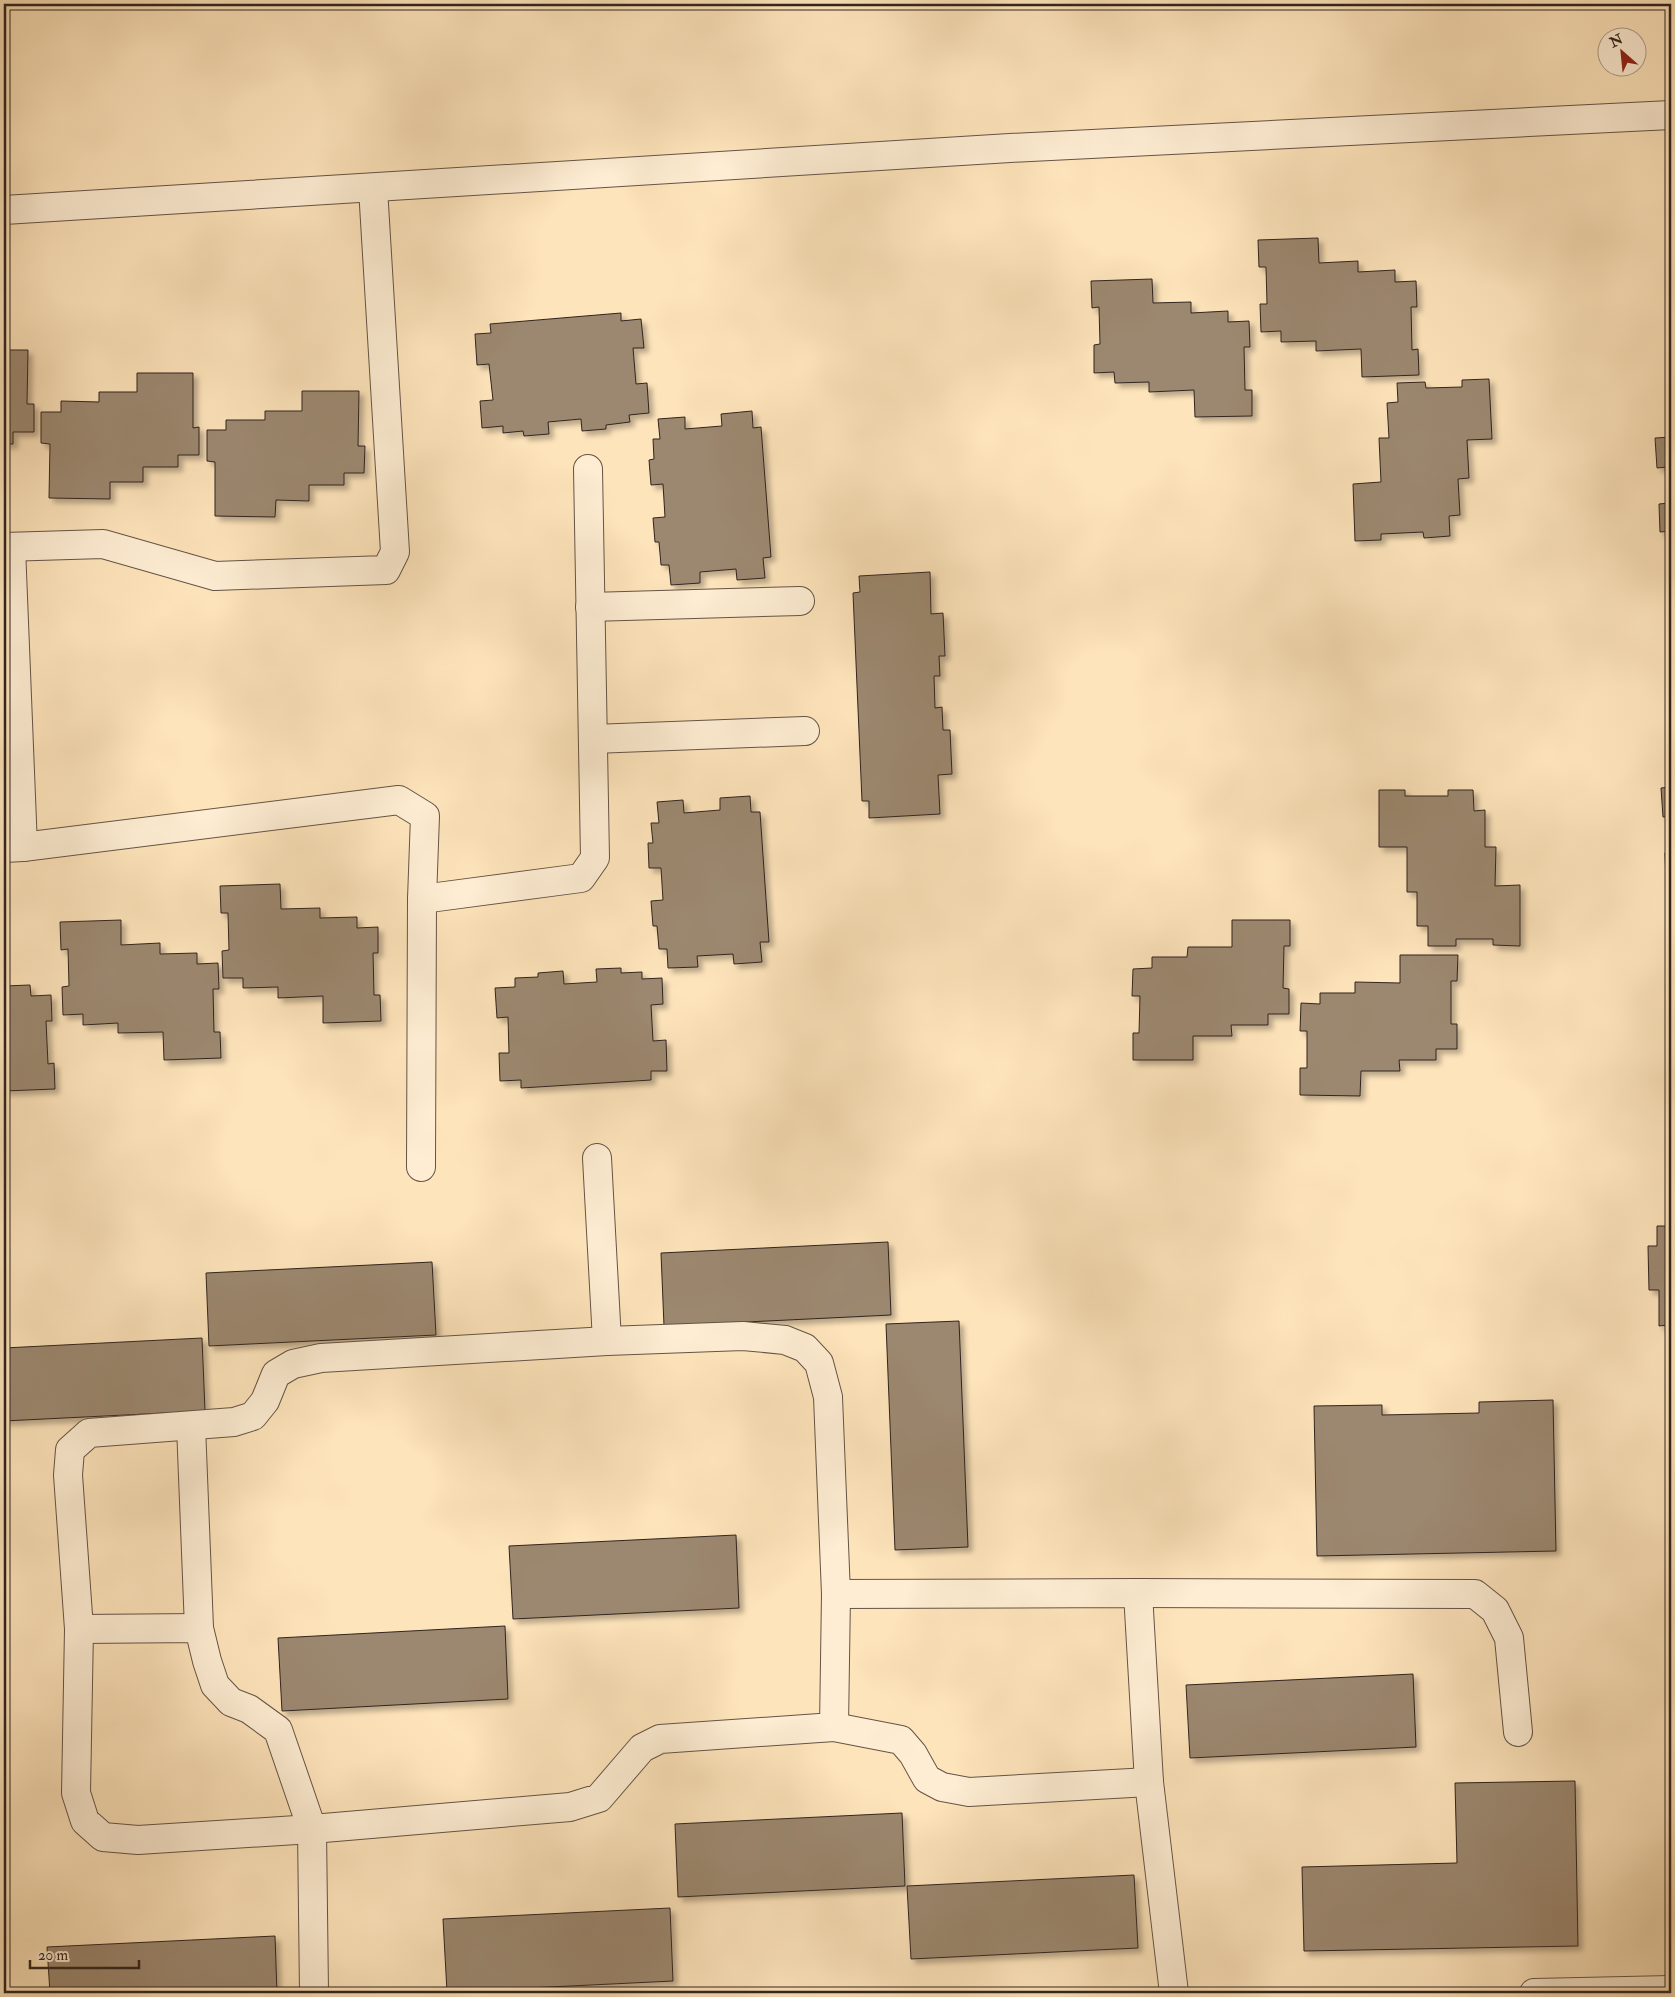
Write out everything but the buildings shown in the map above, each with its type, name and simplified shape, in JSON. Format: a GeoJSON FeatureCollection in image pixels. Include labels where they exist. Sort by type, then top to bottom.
{"type":"FeatureCollection","features":[{"type":"Feature","properties":{"kind":"street"},"geometry":{"type":"LineString","coordinates":[[4,210],[1010,148],[1671,115]]}},
{"type":"Feature","properties":{"kind":"street"},"geometry":{"type":"LineString","coordinates":[[373,188],[395,552],[386,570],[215,576],[103,544],[7,547],[14,847],[399,800],[425,816],[422,899],[421,1167]]}},
{"type":"Feature","properties":{"kind":"street"},"geometry":{"type":"LineString","coordinates":[[422,899],[581,878],[595,858],[588,469]]}},
{"type":"Feature","properties":{"kind":"street"},"geometry":{"type":"LineString","coordinates":[[590,608],[800,601]]}},
{"type":"Feature","properties":{"kind":"street"},"geometry":{"type":"LineString","coordinates":[[593,739],[805,731]]}},
{"type":"Feature","properties":{"kind":"street"},"geometry":{"type":"LineString","coordinates":[[597,1158],[607,1341]]}},
{"type":"Feature","properties":{"kind":"street"},"geometry":{"type":"LineString","coordinates":[[834,1726],[836,1594],[828,1397],[819,1363],[805,1348],[785,1340],[743,1336],[607,1341],[321,1358],[293,1364],[276,1374],[265,1400],[253,1416],[234,1422],[89,1433],[70,1450],[68,1475],[79,1628],[76,1793],[85,1821],[103,1837],[138,1840],[312,1829],[570,1807],[599,1798],[642,1748],[660,1739],[834,1726],[901,1740],[913,1754],[927,1779],[942,1787],[969,1792],[1149,1782]]}},
{"type":"Feature","properties":{"kind":"street"},"geometry":{"type":"LineString","coordinates":[[191,1426],[199,1628],[214,1685],[230,1702],[249,1709],[278,1730],[312,1829],[314,1993]]}},
{"type":"Feature","properties":{"kind":"street"},"geometry":{"type":"LineString","coordinates":[[1138,1593],[1149,1782],[1174,1993]]}},
{"type":"Feature","properties":{"kind":"street"},"geometry":{"type":"LineString","coordinates":[[836,1594],[1475,1594],[1495,1610],[1509,1638],[1518,1732]]}},
{"type":"Feature","properties":{"kind":"street"},"geometry":{"type":"LineString","coordinates":[[79,1628],[199,1628]]}},
{"type":"Feature","properties":{"kind":"street"},"geometry":{"type":"LineString","coordinates":[[1534,1993],[1671,1990]]}}]}
